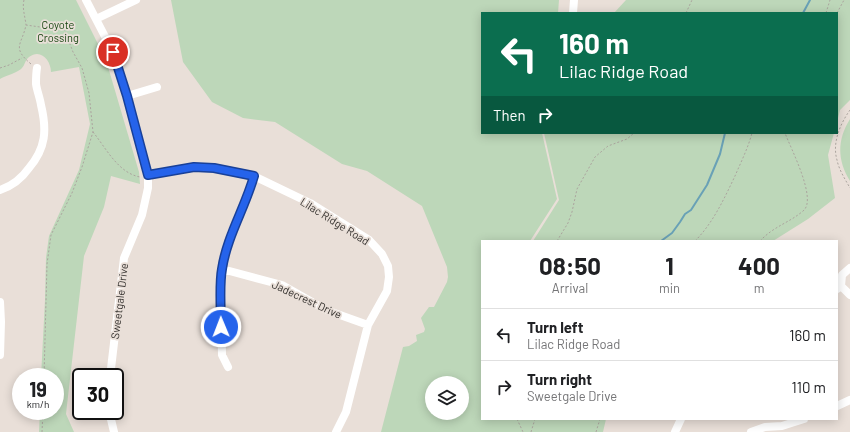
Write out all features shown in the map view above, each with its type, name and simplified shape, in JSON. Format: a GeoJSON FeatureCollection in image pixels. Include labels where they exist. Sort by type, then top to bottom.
{"type":"FeatureCollection","features":[{"type":"Feature","properties":{"kind":"street","name":"Sweetgale Drive"},"geometry":{"type":"LineString","coordinates":[[86,0],[113,52],[127,96],[148,177],[148,188],[142,215],[124,258],[111,368]]}},
{"type":"Feature","properties":{"kind":"street"},"geometry":{"type":"LineString","coordinates":[[96,19],[136,0]]}},
{"type":"Feature","properties":{"kind":"street"},"geometry":{"type":"LineString","coordinates":[[573,12],[574,0]]}},
{"type":"Feature","properties":{"kind":"street"},"geometry":{"type":"LineString","coordinates":[[0,190],[8,187],[24,175],[36,160],[43,144],[44,128],[42,107],[36,84],[36,68]]}},
{"type":"Feature","properties":{"kind":"street"},"geometry":{"type":"LineString","coordinates":[[127,96],[157,87]]}},
{"type":"Feature","properties":{"kind":"street","name":"Lilac Ridge Road"},"geometry":{"type":"LineString","coordinates":[[148,177],[194,167],[214,168],[254,176],[310,204],[369,240],[382,254],[388,266],[389,277],[387,291],[368,325],[346,412],[336,432]]}},
{"type":"Feature","properties":{"kind":"street"},"geometry":{"type":"LineString","coordinates":[[228,367],[222,355],[222,269],[232,234],[251,188],[254,176]]}},
{"type":"Feature","properties":{"kind":"street"},"geometry":{"type":"LineString","coordinates":[[850,268],[840,274],[839,288],[850,295]]}},
{"type":"Feature","properties":{"kind":"street","name":"Jadecrest Drive"},"geometry":{"type":"LineString","coordinates":[[222,269],[282,285],[326,310],[368,325]]}},
{"type":"Feature","properties":{"kind":"street"},"geometry":{"type":"LineString","coordinates":[[0,302],[0,354]]}},
{"type":"Feature","properties":{"kind":"street"},"geometry":{"type":"LineString","coordinates":[[838,406],[850,400]]}},
{"type":"Feature","properties":{"kind":"street"},"geometry":{"type":"LineString","coordinates":[[111,420],[114,432]]}},
{"type":"Feature","properties":{"kind":"street"},"geometry":{"type":"LineString","coordinates":[[675,432],[681,420]]}},
{"type":"Feature","properties":{"kind":"street"},"geometry":{"type":"LineString","coordinates":[[751,432],[765,427],[782,426],[801,420]]}},
{"type":"Feature","properties":{"kind":"path"},"geometry":{"type":"LineString","coordinates":[[24,0],[23,6],[26,25],[19,48],[23,57],[36,68]]}},
{"type":"Feature","properties":{"kind":"path"},"geometry":{"type":"LineString","coordinates":[[686,12],[692,0]]}},
{"type":"Feature","properties":{"kind":"path"},"geometry":{"type":"LineString","coordinates":[[826,12],[830,0]]}},
{"type":"Feature","properties":{"kind":"path"},"geometry":{"type":"LineString","coordinates":[[838,12],[844,0]]}},
{"type":"Feature","properties":{"kind":"path"},"geometry":{"type":"LineString","coordinates":[[26,25],[40,27],[53,23],[58,24],[65,31],[73,52],[82,68],[89,93],[93,132],[82,167],[51,235],[47,264],[44,368]]}},
{"type":"Feature","properties":{"kind":"path"},"geometry":{"type":"LineString","coordinates":[[0,68],[23,57]]}},
{"type":"Feature","properties":{"kind":"path"},"geometry":{"type":"LineString","coordinates":[[838,133],[844,118],[850,110]]}},
{"type":"Feature","properties":{"kind":"path"},"geometry":{"type":"LineString","coordinates":[[93,132],[110,155],[124,170],[136,176],[148,177]]}},
{"type":"Feature","properties":{"kind":"path"},"geometry":{"type":"LineString","coordinates":[[558,240],[568,223],[577,189],[595,157],[608,146],[627,139],[633,134]]}},
{"type":"Feature","properties":{"kind":"path"},"geometry":{"type":"LineString","coordinates":[[696,240],[714,217],[737,170],[752,134]]}},
{"type":"Feature","properties":{"kind":"path"},"geometry":{"type":"LineString","coordinates":[[761,240],[775,228],[805,211],[807,205],[807,196],[801,172],[785,134]]}},
{"type":"Feature","properties":{"kind":"path"},"geometry":{"type":"LineString","coordinates":[[838,134],[836,160],[850,188]]}},
{"type":"Feature","properties":{"kind":"path"},"geometry":{"type":"LineString","coordinates":[[42,432],[43,420]]}},
{"type":"Feature","properties":{"kind":"path"},"geometry":{"type":"LineString","coordinates":[[517,420],[523,432]]}},
{"type":"Feature","properties":{"kind":"path"},"geometry":{"type":"LineString","coordinates":[[531,432],[535,420]]}},
{"type":"Feature","properties":{"kind":"path"},"geometry":{"type":"LineString","coordinates":[[596,432],[600,420]]}},
{"type":"Feature","properties":{"kind":"green space","name":"Coyote Crossing"},"geometry":{"type":"Polygon","coordinates":[[[0,0],[76,0],[106,60],[139,172],[140,184],[111,176],[104,207],[84,256],[66,414],[74,432],[39,432],[40,420],[64,420],[64,368],[41,368],[46,258],[49,236],[79,170],[90,124],[79,67],[51,72],[51,68],[47,60],[38,54],[29,57],[20,69],[0,79],[0,0]]]}},
{"type":"Feature","properties":{"kind":"green space"},"geometry":{"type":"Polygon","coordinates":[[[171,0],[559,0],[558,12],[481,12],[481,134],[542,134],[557,199],[531,240],[481,240],[481,420],[606,420],[603,432],[381,432],[403,347],[409,346],[417,341],[416,335],[424,332],[425,329],[421,318],[429,307],[434,307],[447,282],[448,277],[447,267],[422,206],[367,171],[342,164],[275,122],[243,118],[212,102],[183,62],[171,0]]]}},
{"type":"Feature","properties":{"kind":"green space"},"geometry":{"type":"Polygon","coordinates":[[[626,0],[850,0],[850,100],[840,110],[838,118],[838,12],[615,12],[626,0]]]}},
{"type":"Feature","properties":{"kind":"green space"},"geometry":{"type":"Polygon","coordinates":[[[850,119],[850,181],[843,165],[840,150],[843,135],[850,119]]]}},
{"type":"Feature","properties":{"kind":"green space"},"geometry":{"type":"Polygon","coordinates":[[[544,134],[834,134],[828,155],[835,198],[808,219],[775,240],[534,240],[559,200],[544,134]]]}},
{"type":"Feature","properties":{"kind":"waterway"},"geometry":{"type":"LineString","coordinates":[[804,12],[810,0]]}},
{"type":"Feature","properties":{"kind":"waterway"},"geometry":{"type":"LineString","coordinates":[[662,240],[672,233],[685,214],[691,210],[707,185],[720,154],[725,134]]}},
{"type":"Feature","properties":{"kind":"route"},"geometry":{"type":"LineString","coordinates":[[113,52],[127,96],[148,175],[194,167],[214,168],[254,176],[251,188],[232,234],[222,269],[221,327]]}}]}
